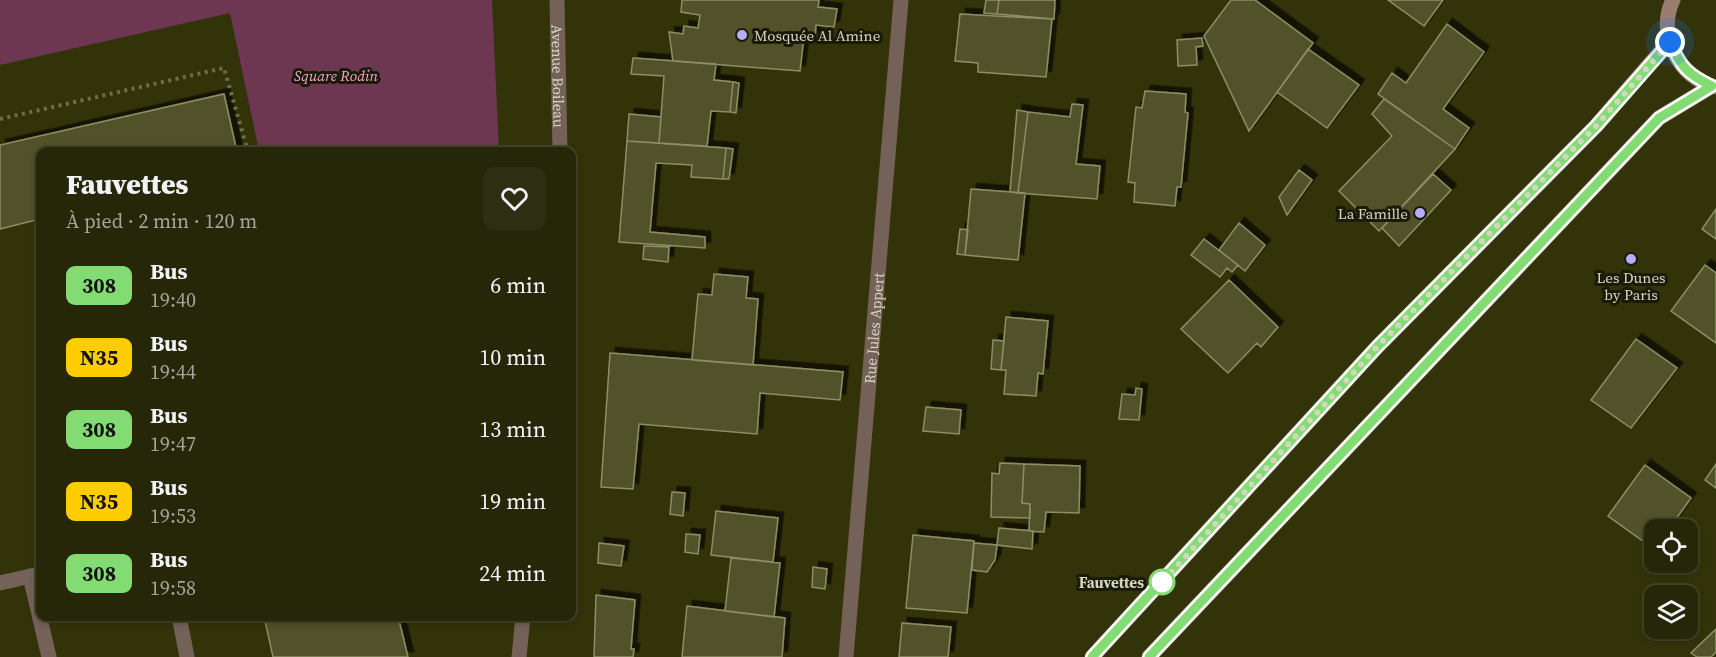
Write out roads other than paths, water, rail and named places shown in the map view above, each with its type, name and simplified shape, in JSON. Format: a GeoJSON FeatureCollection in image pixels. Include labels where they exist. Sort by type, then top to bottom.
{"type":"FeatureCollection","features":[{"type":"Feature","properties":{"kind":"main road"},"geometry":{"type":"LineString","coordinates":[[1673,0],[1667,23],[1670,42],[1678,61],[1693,77],[1714,87]]}},
{"type":"Feature","properties":{"kind":"main road"},"geometry":{"type":"LineString","coordinates":[[1092,657],[1377,347],[1596,126],[1670,42]]}},
{"type":"Feature","properties":{"kind":"main road"},"geometry":{"type":"LineString","coordinates":[[1149,657],[1659,118],[1714,87]]}},
{"type":"Feature","properties":{"kind":"street","name":"Avenue Boileau"},"geometry":{"type":"LineString","coordinates":[[557,0],[560,147]]}},
{"type":"Feature","properties":{"kind":"street","name":"Rue Jules Appert"},"geometry":{"type":"LineString","coordinates":[[846,657],[901,0]]}},
{"type":"Feature","properties":{"kind":"street"},"geometry":{"type":"LineString","coordinates":[[0,583],[35,575]]}},
{"type":"Feature","properties":{"kind":"street"},"geometry":{"type":"LineString","coordinates":[[43,621],[49,657]]}},
{"type":"Feature","properties":{"kind":"street"},"geometry":{"type":"LineString","coordinates":[[180,621],[187,657]]}},
{"type":"Feature","properties":{"kind":"street"},"geometry":{"type":"LineString","coordinates":[[519,657],[523,621]]}},
{"type":"Feature","properties":{"kind":"place","name":"Mosquée Al Amine"},"geometry":{"type":"Point","coordinates":[742,35]}},
{"type":"Feature","properties":{"kind":"place","name":"La Famille"},"geometry":{"type":"Point","coordinates":[1420,213]}},
{"type":"Feature","properties":{"kind":"place","name":"Les Dunes by Paris"},"geometry":{"type":"Point","coordinates":[1631,259]}},
{"type":"Feature","properties":{"kind":"place","name":"Fauvettes"},"geometry":{"type":"Point","coordinates":[1162,582]}},
{"type":"Feature","properties":{"kind":"park label","name":"Square Rodin"},"geometry":{"type":"Point","coordinates":[336,75]}}]}
